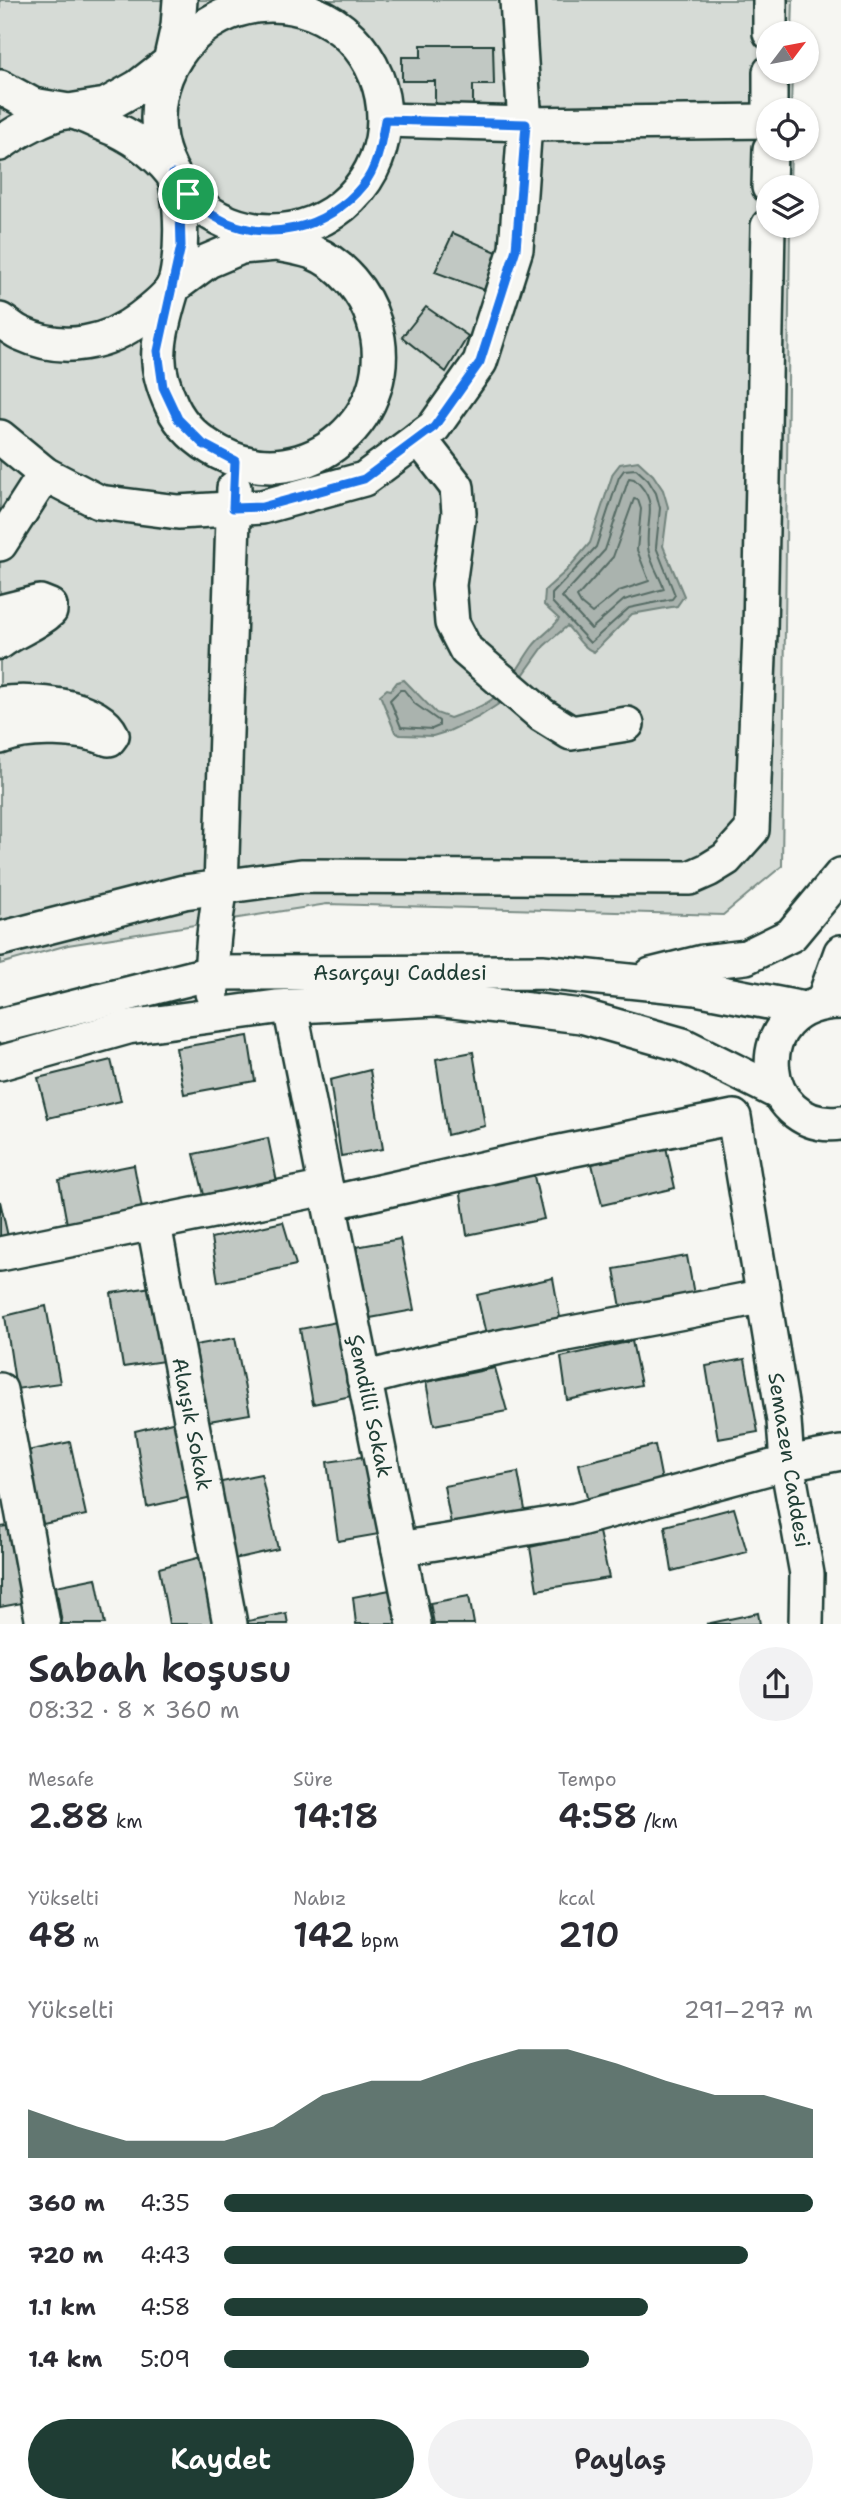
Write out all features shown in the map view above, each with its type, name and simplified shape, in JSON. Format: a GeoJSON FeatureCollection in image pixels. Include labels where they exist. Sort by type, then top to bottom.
{"type":"FeatureCollection","features":[{"type":"Feature","properties":{"kind":"street"},"geometry":{"type":"LineString","coordinates":[[0,320],[22,334],[56,344],[92,343],[124,331],[152,309],[173,287],[208,261],[241,247],[276,244],[313,252],[345,273],[368,303],[380,340],[379,377],[365,413],[340,441],[307,460],[270,467],[235,461],[203,444],[178,419],[163,387],[158,351],[173,287],[181,246],[180,210],[173,174],[159,134],[159,100],[178,26],[180,0]]}},
{"type":"Feature","properties":{"kind":"street"},"geometry":{"type":"LineString","coordinates":[[0,437],[45,474],[99,502],[178,512],[262,507],[364,479],[434,427],[480,362],[516,249],[526,124],[517,0]]}},
{"type":"Feature","properties":{"kind":"street"},"geometry":{"type":"LineString","coordinates":[[770,0],[770,21]]}},
{"type":"Feature","properties":{"kind":"street"},"geometry":{"type":"LineString","coordinates":[[0,87],[33,105],[69,111],[117,130],[146,149],[173,174],[188,194],[214,216],[245,228],[279,231],[312,225],[341,208],[365,184],[379,153],[385,120],[380,86],[366,56],[343,30],[314,13],[281,5],[247,7],[216,19],[189,40],[170,62],[138,87],[106,105],[69,111],[0,112]]}},
{"type":"Feature","properties":{"kind":"street"},"geometry":{"type":"LineString","coordinates":[[0,144],[24,128],[69,111]]}},
{"type":"Feature","properties":{"kind":"street"},"geometry":{"type":"LineString","coordinates":[[385,120],[526,124],[756,121]]}},
{"type":"Feature","properties":{"kind":"street"},"geometry":{"type":"LineString","coordinates":[[0,939],[184,892],[302,876],[690,877],[726,859],[752,830],[760,632],[768,238]]}},
{"type":"Feature","properties":{"kind":"street"},"geometry":{"type":"LineString","coordinates":[[419,438],[457,487],[459,513],[449,585],[452,623],[466,650],[542,715],[571,733],[627,724]]}},
{"type":"Feature","properties":{"kind":"street"},"geometry":{"type":"LineString","coordinates":[[213,1016],[211,973],[221,887],[235,461]]}},
{"type":"Feature","properties":{"kind":"street"},"geometry":{"type":"LineString","coordinates":[[0,544],[45,474]]}},
{"type":"Feature","properties":{"kind":"street"},"geometry":{"type":"LineString","coordinates":[[0,591],[50,606],[50,611],[42,619],[0,642]]}},
{"type":"Feature","properties":{"kind":"street"},"geometry":{"type":"LineString","coordinates":[[0,612],[40,602]]}},
{"type":"Feature","properties":{"kind":"street"},"geometry":{"type":"LineString","coordinates":[[0,704],[33,702],[72,709],[107,726],[112,735],[109,739],[72,730],[13,732],[0,737]]}},
{"type":"Feature","properties":{"kind":"street"},"geometry":{"type":"LineString","coordinates":[[628,981],[703,962],[746,957],[791,935],[841,875]]}},
{"type":"Feature","properties":{"kind":"street"},"geometry":{"type":"LineString","coordinates":[[779,1093],[772,1075],[771,1055],[777,1036],[788,1020],[823,1004],[841,952]]}},
{"type":"Feature","properties":{"kind":"street","name":"Asarçayı Caddesi"},"geometry":{"type":"LineString","coordinates":[[0,1026],[211,973],[541,972],[823,1004]]}},
{"type":"Feature","properties":{"kind":"street","name":"Asarçayı Caddesi"},"geometry":{"type":"LineString","coordinates":[[0,1063],[128,1027],[290,1007],[436,999],[582,1016],[683,1045],[779,1093],[793,1109],[826,1121],[841,1145]]}},
{"type":"Feature","properties":{"kind":"street","name":"Şemdilli Sokak"},"geometry":{"type":"LineString","coordinates":[[290,1007],[414,1624]]}},
{"type":"Feature","properties":{"kind":"street","name":"Semazen Caddesi"},"geometry":{"type":"LineString","coordinates":[[327,1196],[734,1117],[807,1574],[806,1624]]}},
{"type":"Feature","properties":{"kind":"street"},"geometry":{"type":"LineString","coordinates":[[0,1254],[154,1224],[327,1196]]}},
{"type":"Feature","properties":{"kind":"street","name":"Alaışık Sokak"},"geometry":{"type":"LineString","coordinates":[[154,1224],[230,1624]]}},
{"type":"Feature","properties":{"kind":"street"},"geometry":{"type":"LineString","coordinates":[[364,1378],[443,1357],[652,1320],[764,1296]]}},
{"type":"Feature","properties":{"kind":"street"},"geometry":{"type":"LineString","coordinates":[[0,1390],[43,1624]]}},
{"type":"Feature","properties":{"kind":"street"},"geometry":{"type":"LineString","coordinates":[[399,1549],[576,1520],[788,1463],[841,1453]]}},
{"type":"Feature","properties":{"kind":"shaded area"},"geometry":{"type":"Polygon","coordinates":[[[0,0],[793,0],[792,21],[756,21],[756,84],[792,84],[791,98],[756,98],[756,161],[791,161],[790,175],[756,175],[756,238],[790,238],[782,866],[723,915],[327,904],[68,945],[0,964],[0,0]]]}},
{"type":"Feature","properties":{"kind":"water"},"geometry":{"type":"Polygon","coordinates":[[[638,461],[653,475],[663,490],[668,507],[663,546],[684,596],[677,606],[632,614],[594,652],[582,644],[567,626],[544,646],[506,699],[479,717],[433,736],[400,735],[395,732],[380,695],[387,689],[391,690],[397,682],[404,680],[436,713],[450,718],[491,700],[504,688],[532,647],[559,619],[544,605],[545,590],[590,543],[613,473],[620,464],[638,461]]]}},
{"type":"Feature","properties":{"kind":"building"},"geometry":{"type":"Polygon","coordinates":[[[421,45],[493,45],[494,85],[473,85],[473,105],[435,105],[435,81],[402,81],[402,57],[421,57],[421,45]]]}},
{"type":"Feature","properties":{"kind":"building"},"geometry":{"type":"Polygon","coordinates":[[[453,233],[499,253],[484,290],[435,272],[453,233]]]}},
{"type":"Feature","properties":{"kind":"building"},"geometry":{"type":"Polygon","coordinates":[[[426,307],[468,336],[446,372],[402,337],[426,307]]]}},
{"type":"Feature","properties":{"kind":"building"},"geometry":{"type":"Polygon","coordinates":[[[248,1036],[255,1081],[184,1094],[176,1048],[248,1036]]]}},
{"type":"Feature","properties":{"kind":"building"},"geometry":{"type":"Polygon","coordinates":[[[473,1052],[485,1126],[447,1135],[436,1059],[473,1052]]]}},
{"type":"Feature","properties":{"kind":"building"},"geometry":{"type":"Polygon","coordinates":[[[111,1060],[121,1101],[48,1118],[38,1078],[111,1060]]]}},
{"type":"Feature","properties":{"kind":"building"},"geometry":{"type":"Polygon","coordinates":[[[370,1070],[383,1149],[341,1156],[330,1080],[370,1070]]]}},
{"type":"Feature","properties":{"kind":"building"},"geometry":{"type":"Polygon","coordinates":[[[268,1138],[277,1182],[205,1199],[194,1154],[268,1138]]]}},
{"type":"Feature","properties":{"kind":"building"},"geometry":{"type":"Polygon","coordinates":[[[666,1147],[675,1188],[602,1205],[592,1164],[666,1147]]]}},
{"type":"Feature","properties":{"kind":"building"},"geometry":{"type":"Polygon","coordinates":[[[134,1165],[142,1209],[67,1224],[59,1180],[134,1165]]]}},
{"type":"Feature","properties":{"kind":"building"},"geometry":{"type":"Polygon","coordinates":[[[533,1172],[544,1219],[467,1235],[460,1187],[533,1172]]]}},
{"type":"Feature","properties":{"kind":"building"},"geometry":{"type":"Polygon","coordinates":[[[0,1201],[9,1241],[0,1243],[0,1201]]]}},
{"type":"Feature","properties":{"kind":"building"},"geometry":{"type":"Polygon","coordinates":[[[283,1222],[296,1265],[218,1282],[211,1238],[283,1222]]]}},
{"type":"Feature","properties":{"kind":"building"},"geometry":{"type":"Polygon","coordinates":[[[400,1239],[414,1310],[370,1318],[356,1247],[400,1239]]]}},
{"type":"Feature","properties":{"kind":"building"},"geometry":{"type":"Polygon","coordinates":[[[687,1256],[695,1300],[622,1313],[614,1269],[687,1256]]]}},
{"type":"Feature","properties":{"kind":"building"},"geometry":{"type":"Polygon","coordinates":[[[553,1278],[561,1323],[487,1339],[477,1295],[553,1278]]]}},
{"type":"Feature","properties":{"kind":"building"},"geometry":{"type":"Polygon","coordinates":[[[152,1287],[164,1361],[123,1367],[111,1293],[152,1287]]]}},
{"type":"Feature","properties":{"kind":"building"},"geometry":{"type":"Polygon","coordinates":[[[46,1306],[60,1383],[16,1389],[5,1316],[46,1306]]]}},
{"type":"Feature","properties":{"kind":"building"},"geometry":{"type":"Polygon","coordinates":[[[342,1321],[356,1395],[313,1404],[300,1329],[342,1321]]]}},
{"type":"Feature","properties":{"kind":"building"},"geometry":{"type":"Polygon","coordinates":[[[235,1338],[250,1414],[209,1421],[195,1345],[235,1338]]]}},
{"type":"Feature","properties":{"kind":"building"},"geometry":{"type":"Polygon","coordinates":[[[632,1341],[641,1385],[567,1400],[561,1357],[632,1341]]]}},
{"type":"Feature","properties":{"kind":"building"},"geometry":{"type":"Polygon","coordinates":[[[745,1359],[758,1432],[718,1439],[706,1366],[745,1359]]]}},
{"type":"Feature","properties":{"kind":"building"},"geometry":{"type":"Polygon","coordinates":[[[495,1368],[507,1411],[434,1425],[426,1382],[495,1368]]]}},
{"type":"Feature","properties":{"kind":"building"},"geometry":{"type":"Polygon","coordinates":[[[176,1421],[191,1497],[147,1507],[135,1431],[176,1421]]]}},
{"type":"Feature","properties":{"kind":"building"},"geometry":{"type":"Polygon","coordinates":[[[70,1442],[86,1515],[43,1524],[27,1451],[70,1442]]]}},
{"type":"Feature","properties":{"kind":"building"},"geometry":{"type":"Polygon","coordinates":[[[655,1445],[663,1486],[589,1506],[579,1464],[655,1445]]]}},
{"type":"Feature","properties":{"kind":"building"},"geometry":{"type":"Polygon","coordinates":[[[369,1456],[379,1534],[338,1541],[327,1462],[369,1456]]]}},
{"type":"Feature","properties":{"kind":"building"},"geometry":{"type":"Polygon","coordinates":[[[518,1472],[526,1515],[452,1529],[444,1486],[518,1472]]]}},
{"type":"Feature","properties":{"kind":"building"},"geometry":{"type":"Polygon","coordinates":[[[261,1474],[278,1549],[234,1559],[217,1483],[261,1474]]]}},
{"type":"Feature","properties":{"kind":"building"},"geometry":{"type":"Polygon","coordinates":[[[734,1508],[747,1552],[672,1571],[665,1526],[734,1508]]]}},
{"type":"Feature","properties":{"kind":"building"},"geometry":{"type":"Polygon","coordinates":[[[7,1526],[22,1603],[0,1607],[0,1527],[7,1526]]]}},
{"type":"Feature","properties":{"kind":"building"},"geometry":{"type":"Polygon","coordinates":[[[599,1532],[609,1578],[537,1590],[530,1547],[599,1532]]]}},
{"type":"Feature","properties":{"kind":"building"},"geometry":{"type":"Polygon","coordinates":[[[201,1557],[213,1624],[169,1624],[159,1568],[201,1557]]]}},
{"type":"Feature","properties":{"kind":"building"},"geometry":{"type":"Polygon","coordinates":[[[96,1578],[105,1624],[62,1624],[56,1586],[96,1578]]]}},
{"type":"Feature","properties":{"kind":"building"},"geometry":{"type":"Polygon","coordinates":[[[390,1590],[396,1624],[356,1624],[353,1597],[390,1590]]]}},
{"type":"Feature","properties":{"kind":"building"},"geometry":{"type":"Polygon","coordinates":[[[469,1596],[474,1624],[434,1624],[430,1603],[469,1596]]]}},
{"type":"Feature","properties":{"kind":"building"},"geometry":{"type":"Polygon","coordinates":[[[286,1613],[288,1624],[248,1624],[248,1621],[286,1613]]]}},
{"type":"Feature","properties":{"kind":"building"},"geometry":{"type":"Polygon","coordinates":[[[758,1613],[760,1624],[706,1624],[758,1613]]]}},
{"type":"Feature","properties":{"kind":"route"},"geometry":{"type":"LineString","coordinates":[[385,120],[526,124],[516,249],[480,362],[434,427],[364,479],[262,507],[233,508],[235,461],[203,444],[178,419],[163,387],[158,351],[181,246],[180,210],[173,174],[188,194],[214,216],[245,228],[279,231],[312,225],[341,208],[365,184],[379,153],[385,120]]}}]}
